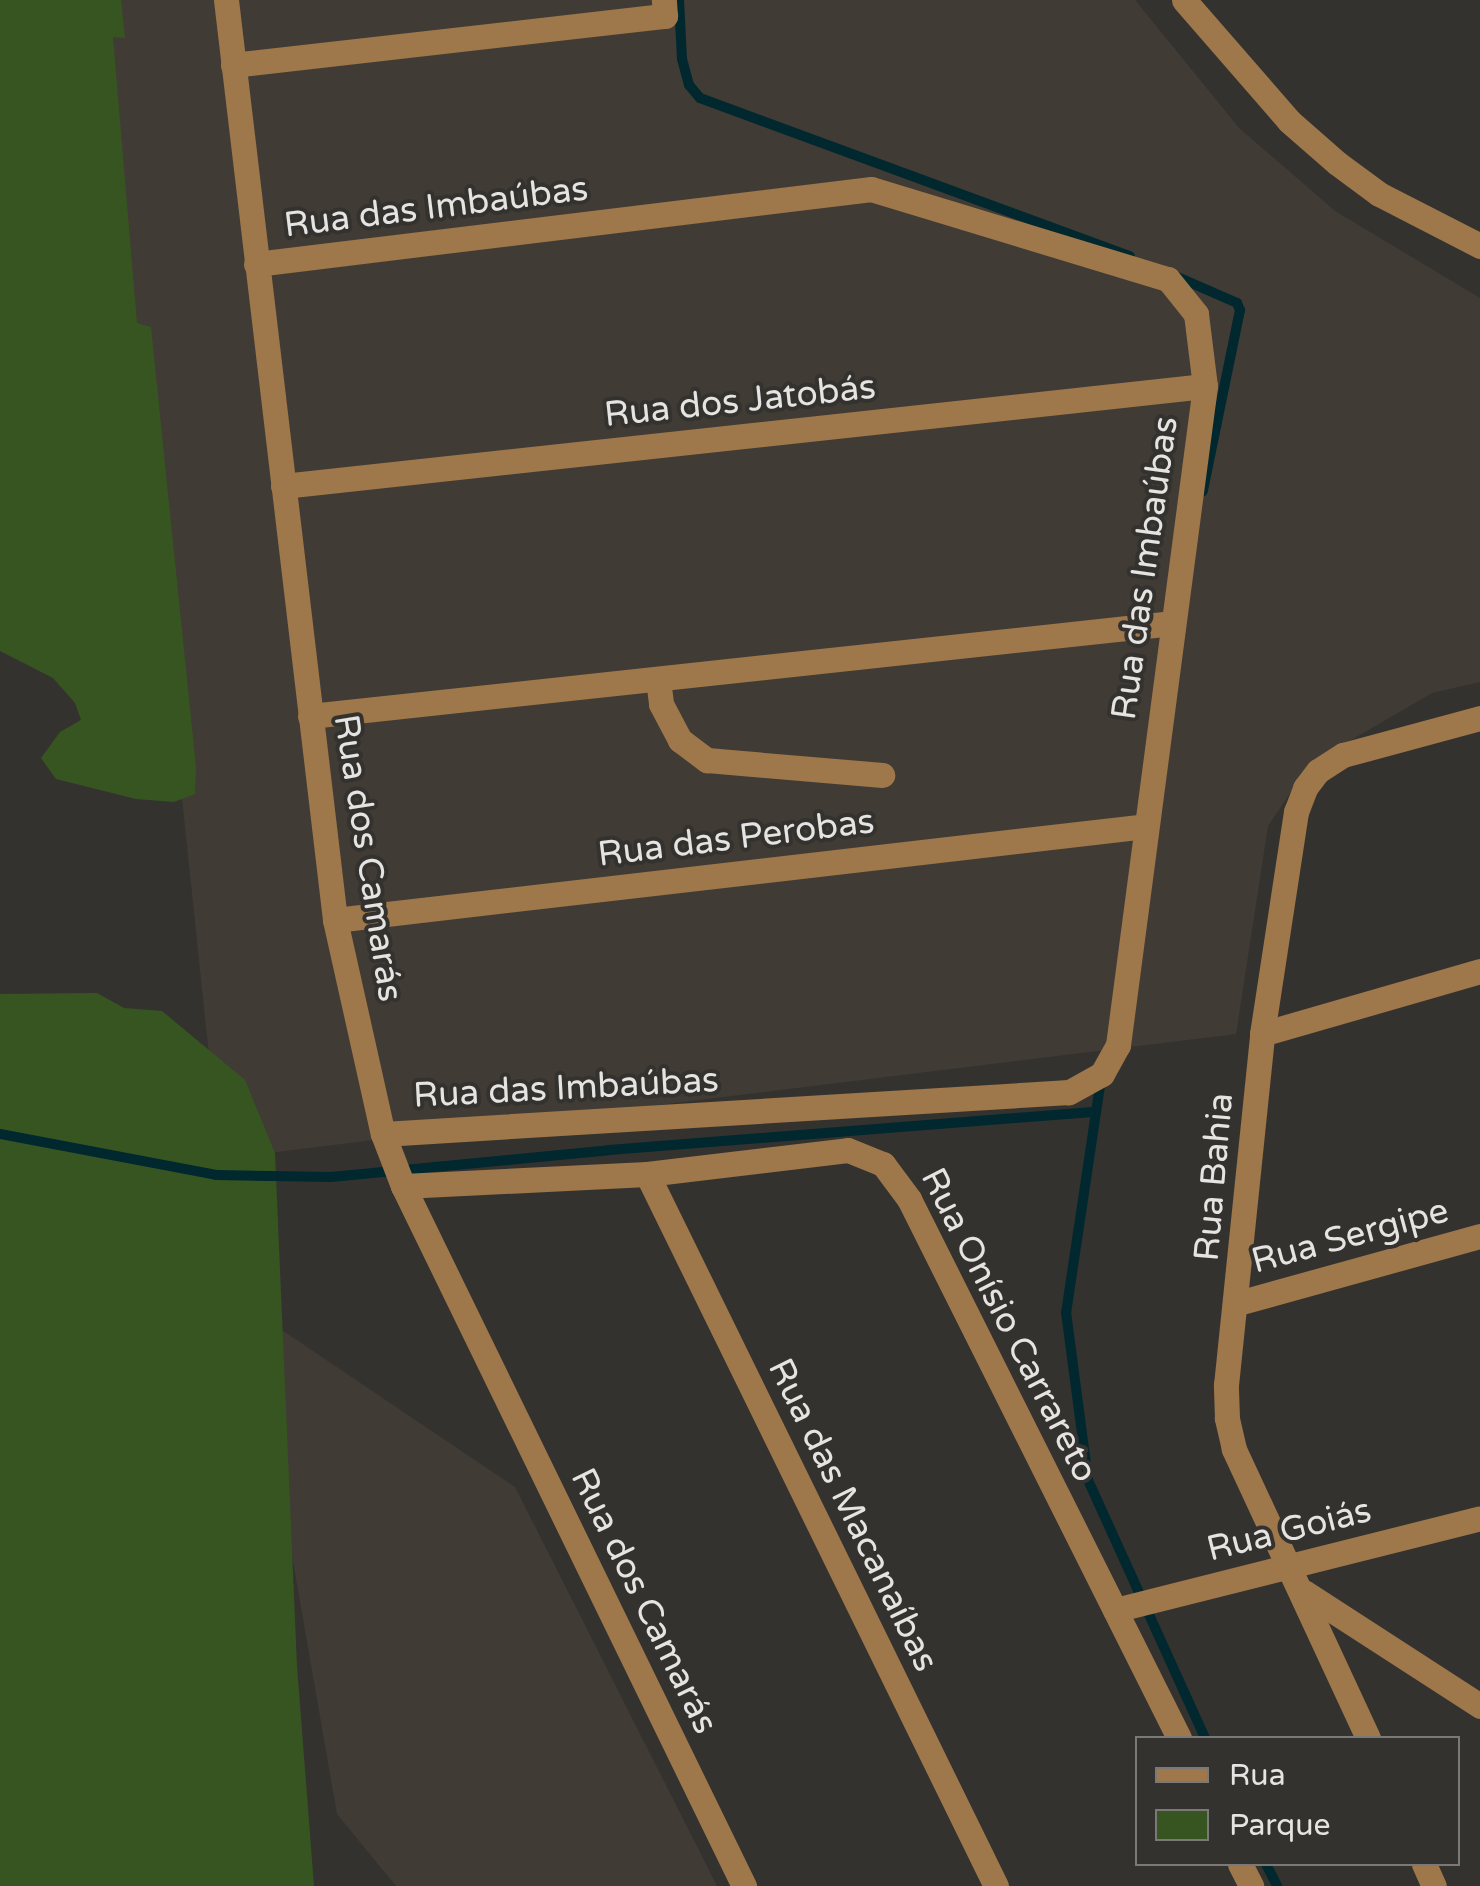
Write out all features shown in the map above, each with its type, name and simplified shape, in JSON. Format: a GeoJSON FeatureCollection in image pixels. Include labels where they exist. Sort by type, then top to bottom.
{"type":"FeatureCollection","features":[{"type":"Feature","properties":{"kind":"street","name":"Rua dos Camarás"},"geometry":{"type":"LineString","coordinates":[[226,0],[335,920],[384,1134],[403,1186],[744,1886]]}},
{"type":"Feature","properties":{"kind":"street"},"geometry":{"type":"LineString","coordinates":[[233,66],[665,16],[664,0]]}},
{"type":"Feature","properties":{"kind":"street"},"geometry":{"type":"LineString","coordinates":[[1184,0],[1289,122],[1337,163],[1379,194],[1480,246]]}},
{"type":"Feature","properties":{"kind":"street","name":"Rua das Imbaúbas"},"geometry":{"type":"LineString","coordinates":[[256,264],[871,189],[1168,279],[1196,314],[1205,386],[1118,1044],[1102,1074],[1088,1086],[1069,1092],[384,1134]]}},
{"type":"Feature","properties":{"kind":"street","name":"Rua dos Jatobás"},"geometry":{"type":"LineString","coordinates":[[283,486],[1205,386]]}},
{"type":"Feature","properties":{"kind":"street"},"geometry":{"type":"LineString","coordinates":[[310,716],[1173,623]]}},
{"type":"Feature","properties":{"kind":"street"},"geometry":{"type":"LineString","coordinates":[[658,679],[661,704],[680,740],[707,760],[882,775]]}},
{"type":"Feature","properties":{"kind":"street","name":"Rua Bahia"},"geometry":{"type":"LineString","coordinates":[[1367,1736],[1304,1592],[1234,1449],[1228,1418],[1226,1386],[1238,1303],[1262,1034],[1296,812],[1318,770],[1343,755],[1480,718]]}},
{"type":"Feature","properties":{"kind":"street","name":"Rua das Perobas"},"geometry":{"type":"LineString","coordinates":[[335,920],[1146,826]]}},
{"type":"Feature","properties":{"kind":"street"},"geometry":{"type":"LineString","coordinates":[[1262,1034],[1480,971]]}},
{"type":"Feature","properties":{"kind":"street","name":"Rua Onísio Carrareto"},"geometry":{"type":"LineString","coordinates":[[403,1186],[648,1174],[848,1150],[883,1164],[910,1199],[1177,1736]]}},
{"type":"Feature","properties":{"kind":"street","name":"Rua das Macanaíbas"},"geometry":{"type":"LineString","coordinates":[[648,1174],[996,1886]]}},
{"type":"Feature","properties":{"kind":"street","name":"Rua Sergipe"},"geometry":{"type":"LineString","coordinates":[[1238,1303],[1480,1236]]}},
{"type":"Feature","properties":{"kind":"street","name":"Rua Goiás"},"geometry":{"type":"LineString","coordinates":[[1115,1610],[1480,1518]]}},
{"type":"Feature","properties":{"kind":"street"},"geometry":{"type":"LineString","coordinates":[[1304,1592],[1480,1706]]}},
{"type":"Feature","properties":{"kind":"shaded area"},"geometry":{"type":"Polygon","coordinates":[[[98,0],[1135,0],[1239,128],[1335,211],[1480,298],[1480,682],[1432,693],[1310,764],[1268,826],[1236,1034],[220,1159],[98,0]]]}},
{"type":"Feature","properties":{"kind":"shaded area"},"geometry":{"type":"Polygon","coordinates":[[[249,1308],[515,1487],[717,1886],[396,1886],[337,1814],[249,1308]]]}},
{"type":"Feature","properties":{"kind":"green space"},"geometry":{"type":"Polygon","coordinates":[[[0,0],[121,0],[125,38],[113,37],[137,323],[151,327],[196,767],[195,794],[174,802],[136,799],[56,779],[41,758],[60,732],[81,720],[75,703],[53,678],[0,651],[0,0]]]}},
{"type":"Feature","properties":{"kind":"green space"},"geometry":{"type":"Polygon","coordinates":[[[97,993],[124,1008],[162,1011],[245,1080],[275,1153],[297,1666],[314,1886],[0,1886],[0,994],[97,993]]]}},
{"type":"Feature","properties":{"kind":"waterway"},"geometry":{"type":"LineString","coordinates":[[679,0],[682,59],[689,85],[700,98],[1130,256]]}},
{"type":"Feature","properties":{"kind":"waterway"},"geometry":{"type":"LineString","coordinates":[[1173,275],[1237,303],[1240,310],[1203,491]]}},
{"type":"Feature","properties":{"kind":"waterway"},"geometry":{"type":"LineString","coordinates":[[1101,1079],[1066,1312],[1088,1480],[1204,1736]]}},
{"type":"Feature","properties":{"kind":"waterway"},"geometry":{"type":"LineString","coordinates":[[0,1134],[216,1175],[331,1177],[609,1150],[1096,1112]]}},
{"type":"Feature","properties":{"kind":"waterway"},"geometry":{"type":"LineString","coordinates":[[1267,1866],[1277,1886]]}}]}
